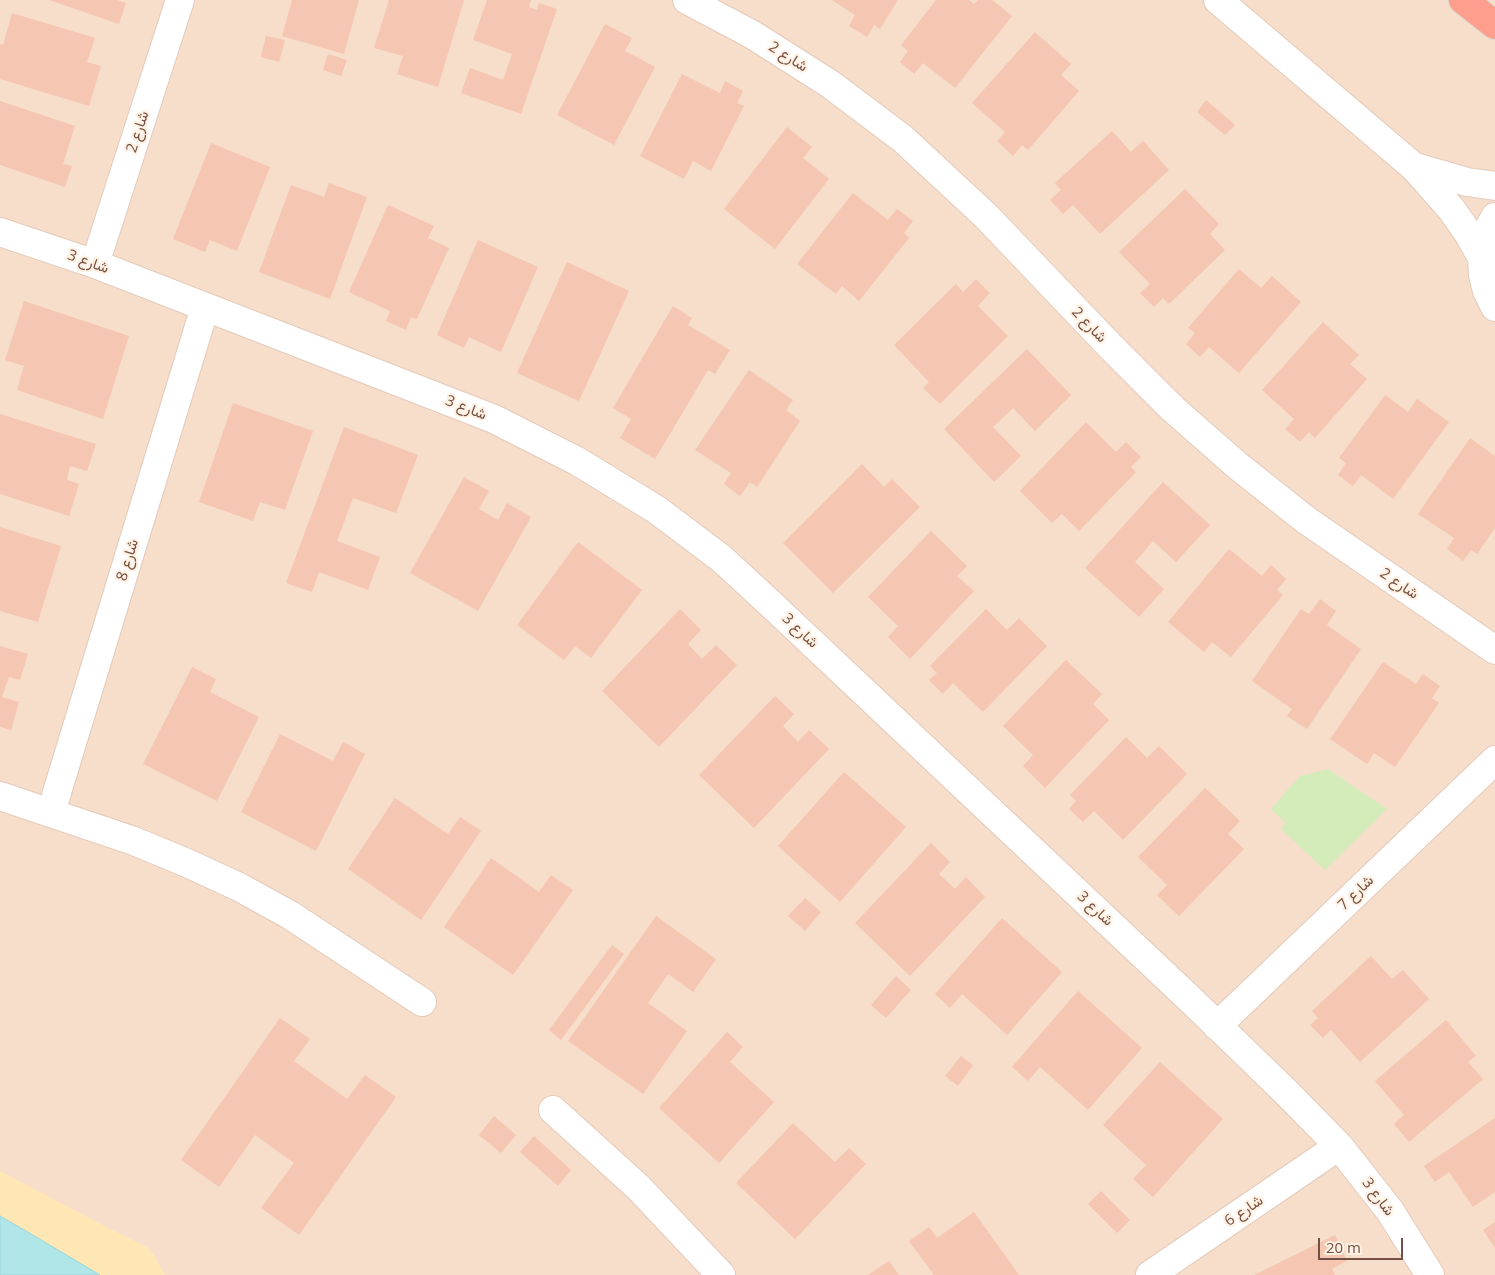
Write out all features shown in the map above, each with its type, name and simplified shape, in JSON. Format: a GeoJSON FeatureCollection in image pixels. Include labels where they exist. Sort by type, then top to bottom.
{"type":"FeatureCollection","features":[{"type":"Feature","properties":{"kind":"highway"},"geometry":{"type":"LineString","coordinates":[[1463,0],[1495,25]]}},
{"type":"Feature","properties":{"kind":"street","name":"شارع 2"},"geometry":{"type":"LineString","coordinates":[[95,264],[180,0]]}},
{"type":"Feature","properties":{"kind":"street","name":"شارع 2"},"geometry":{"type":"LineString","coordinates":[[687,0],[754,35],[830,84],[903,139],[986,216],[1173,409],[1238,466],[1306,520],[1495,650]]}},
{"type":"Feature","properties":{"kind":"street"},"geometry":{"type":"LineString","coordinates":[[1218,0],[1414,167],[1452,210],[1482,258]]}},
{"type":"Feature","properties":{"kind":"street"},"geometry":{"type":"LineString","coordinates":[[1414,167],[1467,182],[1495,186]]}},
{"type":"Feature","properties":{"kind":"street"},"geometry":{"type":"LineString","coordinates":[[1495,217],[1484,242],[1482,258],[1483,275],[1487,291],[1495,307]]}},
{"type":"Feature","properties":{"kind":"street","name":"شارع 3"},"geometry":{"type":"LineString","coordinates":[[0,232],[95,264],[494,419],[577,461],[657,510],[722,559],[768,601],[1192,1001],[1286,1093],[1339,1146],[1390,1211],[1430,1275]]}},
{"type":"Feature","properties":{"kind":"street","name":"شارع 8"},"geometry":{"type":"LineString","coordinates":[[51,812],[206,307]]}},
{"type":"Feature","properties":{"kind":"street","name":"شارع 7"},"geometry":{"type":"LineString","coordinates":[[1217,1026],[1495,760]]}},
{"type":"Feature","properties":{"kind":"street"},"geometry":{"type":"LineString","coordinates":[[0,796],[134,841],[187,863],[239,888],[298,920],[422,1002]]}},
{"type":"Feature","properties":{"kind":"street"},"geometry":{"type":"LineString","coordinates":[[553,1110],[639,1188],[721,1275]]}},
{"type":"Feature","properties":{"kind":"street","name":"شارع 6"},"geometry":{"type":"LineString","coordinates":[[1150,1275],[1339,1146]]}},
{"type":"Feature","properties":{"kind":"shaded area"},"geometry":{"type":"Polygon","coordinates":[[[0,0],[1495,0],[1495,1275],[0,1275],[0,0]]]}},
{"type":"Feature","properties":{"kind":"green space"},"geometry":{"type":"Polygon","coordinates":[[[1328,769],[1387,809],[1325,870],[1281,829],[1286,823],[1271,809],[1300,776],[1328,769]]]}},
{"type":"Feature","properties":{"kind":"sand"},"geometry":{"type":"Polygon","coordinates":[[[0,1171],[147,1247],[154,1255],[165,1275],[100,1275],[0,1216],[0,1171]]]}},
{"type":"Feature","properties":{"kind":"water"},"geometry":{"type":"Polygon","coordinates":[[[0,1216],[31,1234],[100,1275],[0,1275],[0,1216]]]}},
{"type":"Feature","properties":{"kind":"building"},"geometry":{"type":"Polygon","coordinates":[[[49,0],[117,0],[126,3],[119,24],[49,0]]]}},
{"type":"Feature","properties":{"kind":"building"},"geometry":{"type":"Polygon","coordinates":[[[292,0],[359,0],[344,54],[282,36],[292,0]]]}},
{"type":"Feature","properties":{"kind":"building"},"geometry":{"type":"Polygon","coordinates":[[[389,0],[464,0],[438,87],[397,74],[403,56],[374,48],[389,0]]]}},
{"type":"Feature","properties":{"kind":"building"},"geometry":{"type":"Polygon","coordinates":[[[487,0],[531,0],[529,7],[537,10],[539,3],[557,9],[521,114],[461,93],[470,68],[503,80],[512,54],[473,40],[487,0]]]}},
{"type":"Feature","properties":{"kind":"building"},"geometry":{"type":"Polygon","coordinates":[[[832,0],[898,0],[880,29],[874,25],[867,37],[849,26],[855,15],[832,0]]]}},
{"type":"Feature","properties":{"kind":"building"},"geometry":{"type":"Polygon","coordinates":[[[936,0],[969,0],[974,4],[978,0],[992,0],[1012,16],[955,88],[923,63],[914,74],[900,62],[908,51],[901,45],[936,0]]]}},
{"type":"Feature","properties":{"kind":"building"},"geometry":{"type":"Polygon","coordinates":[[[12,13],[95,38],[87,62],[101,66],[89,106],[0,79],[0,44],[3,45],[12,13]]]}},
{"type":"Feature","properties":{"kind":"building"},"geometry":{"type":"Polygon","coordinates":[[[605,24],[632,38],[625,51],[655,67],[614,145],[557,115],[605,24]]]}},
{"type":"Feature","properties":{"kind":"building"},"geometry":{"type":"Polygon","coordinates":[[[1035,32],[1071,64],[1061,75],[1079,91],[1028,150],[1022,145],[1013,156],[997,141],[1005,132],[972,103],[1035,32]]]}},
{"type":"Feature","properties":{"kind":"building"},"geometry":{"type":"Polygon","coordinates":[[[266,36],[285,40],[279,62],[261,57],[266,36]]]}},
{"type":"Feature","properties":{"kind":"building"},"geometry":{"type":"Polygon","coordinates":[[[328,54],[347,60],[341,76],[323,70],[328,54]]]}},
{"type":"Feature","properties":{"kind":"building"},"geometry":{"type":"Polygon","coordinates":[[[682,74],[720,93],[725,81],[743,91],[737,103],[744,106],[711,171],[693,161],[684,179],[640,156],[682,74]]]}},
{"type":"Feature","properties":{"kind":"building"},"geometry":{"type":"Polygon","coordinates":[[[1206,100],[1235,125],[1225,135],[1197,112],[1206,100]]]}},
{"type":"Feature","properties":{"kind":"building"},"geometry":{"type":"Polygon","coordinates":[[[0,101],[75,126],[63,164],[72,166],[65,187],[0,165],[0,101]]]}},
{"type":"Feature","properties":{"kind":"building"},"geometry":{"type":"Polygon","coordinates":[[[787,127],[812,147],[803,158],[829,179],[775,249],[724,209],[787,127]]]}},
{"type":"Feature","properties":{"kind":"building"},"geometry":{"type":"Polygon","coordinates":[[[1112,131],[1131,152],[1143,141],[1169,170],[1100,234],[1073,205],[1063,214],[1050,200],[1061,190],[1055,183],[1112,131]]]}},
{"type":"Feature","properties":{"kind":"building"},"geometry":{"type":"Polygon","coordinates":[[[211,143],[270,167],[237,251],[210,240],[205,252],[173,239],[211,143]]]}},
{"type":"Feature","properties":{"kind":"building"},"geometry":{"type":"Polygon","coordinates":[[[329,183],[367,197],[330,299],[259,272],[291,185],[324,197],[329,183]]]}},
{"type":"Feature","properties":{"kind":"building"},"geometry":{"type":"Polygon","coordinates":[[[1185,189],[1219,224],[1210,234],[1225,250],[1169,304],[1163,298],[1154,307],[1140,293],[1150,284],[1119,252],[1185,189]]]}},
{"type":"Feature","properties":{"kind":"building"},"geometry":{"type":"Polygon","coordinates":[[[853,193],[888,220],[897,209],[913,221],[904,233],[909,238],[859,301],[842,286],[836,294],[797,264],[853,193]]]}},
{"type":"Feature","properties":{"kind":"building"},"geometry":{"type":"Polygon","coordinates":[[[388,205],[434,226],[428,238],[449,248],[417,319],[411,317],[406,330],[386,321],[390,311],[349,292],[388,205]]]}},
{"type":"Feature","properties":{"kind":"building"},"geometry":{"type":"Polygon","coordinates":[[[478,240],[538,267],[501,352],[469,337],[464,348],[437,335],[478,240]]]}},
{"type":"Feature","properties":{"kind":"building"},"geometry":{"type":"Polygon","coordinates":[[[567,262],[629,291],[579,401],[517,373],[567,262]]]}},
{"type":"Feature","properties":{"kind":"building"},"geometry":{"type":"Polygon","coordinates":[[[1239,269],[1261,288],[1272,276],[1301,302],[1239,373],[1209,347],[1200,357],[1186,344],[1195,333],[1188,328],[1239,269]]]}},
{"type":"Feature","properties":{"kind":"building"},"geometry":{"type":"Polygon","coordinates":[[[976,279],[990,293],[978,306],[1008,336],[940,404],[923,388],[929,382],[894,345],[956,284],[963,292],[976,279]]]}},
{"type":"Feature","properties":{"kind":"building"},"geometry":{"type":"Polygon","coordinates":[[[24,301],[129,336],[103,419],[17,390],[24,366],[5,360],[24,301]]]}},
{"type":"Feature","properties":{"kind":"building"},"geometry":{"type":"Polygon","coordinates":[[[673,306],[692,318],[688,325],[730,350],[715,374],[708,370],[655,459],[620,438],[631,419],[613,408],[673,306]]]}},
{"type":"Feature","properties":{"kind":"building"},"geometry":{"type":"Polygon","coordinates":[[[1323,322],[1359,355],[1350,364],[1367,379],[1315,438],[1309,432],[1300,442],[1285,429],[1294,419],[1262,390],[1323,322]]]}},
{"type":"Feature","properties":{"kind":"building"},"geometry":{"type":"Polygon","coordinates":[[[1027,349],[1071,395],[1035,431],[1013,408],[993,427],[1021,456],[994,482],[944,429],[1027,349]]]}},
{"type":"Feature","properties":{"kind":"building"},"geometry":{"type":"Polygon","coordinates":[[[749,370],[793,400],[786,410],[800,421],[757,487],[750,482],[740,496],[724,484],[731,473],[695,450],[749,370]]]}},
{"type":"Feature","properties":{"kind":"building"},"geometry":{"type":"Polygon","coordinates":[[[1385,395],[1408,412],[1417,399],[1449,422],[1393,499],[1361,475],[1353,486],[1338,475],[1346,463],[1339,458],[1385,395]]]}},
{"type":"Feature","properties":{"kind":"building"},"geometry":{"type":"Polygon","coordinates":[[[233,403],[313,431],[285,510],[260,502],[253,521],[199,502],[233,403]]]}},
{"type":"Feature","properties":{"kind":"building"},"geometry":{"type":"Polygon","coordinates":[[[0,414],[96,444],[87,471],[70,466],[67,480],[79,484],[69,516],[0,494],[0,414]]]}},
{"type":"Feature","properties":{"kind":"building"},"geometry":{"type":"Polygon","coordinates":[[[1086,422],[1116,452],[1126,442],[1141,457],[1131,467],[1136,472],[1079,531],[1062,514],[1052,523],[1020,491],[1086,422]]]}},
{"type":"Feature","properties":{"kind":"building"},"geometry":{"type":"Polygon","coordinates":[[[344,427],[418,455],[396,513],[353,498],[337,541],[380,557],[368,590],[319,572],[312,592],[286,583],[344,427]]]}},
{"type":"Feature","properties":{"kind":"building"},"geometry":{"type":"Polygon","coordinates":[[[1470,438],[1495,456],[1495,528],[1477,554],[1471,550],[1463,561],[1447,549],[1454,538],[1418,514],[1470,438]]]}},
{"type":"Feature","properties":{"kind":"building"},"geometry":{"type":"Polygon","coordinates":[[[862,464],[884,487],[892,479],[920,507],[833,593],[783,543],[862,464]]]}},
{"type":"Feature","properties":{"kind":"building"},"geometry":{"type":"Polygon","coordinates":[[[464,477],[489,491],[479,509],[498,520],[507,503],[531,517],[478,611],[410,573],[464,477]]]}},
{"type":"Feature","properties":{"kind":"building"},"geometry":{"type":"Polygon","coordinates":[[[1163,482],[1210,525],[1176,562],[1153,541],[1135,562],[1164,589],[1139,617],[1085,568],[1163,482]]]}},
{"type":"Feature","properties":{"kind":"building"},"geometry":{"type":"Polygon","coordinates":[[[0,527],[61,546],[38,622],[0,611],[0,527]]]}},
{"type":"Feature","properties":{"kind":"building"},"geometry":{"type":"Polygon","coordinates":[[[931,531],[967,566],[957,576],[974,591],[910,659],[888,637],[898,626],[868,597],[931,531]]]}},
{"type":"Feature","properties":{"kind":"building"},"geometry":{"type":"Polygon","coordinates":[[[578,542],[642,590],[591,658],[575,646],[564,660],[517,625],[578,542]]]}},
{"type":"Feature","properties":{"kind":"building"},"geometry":{"type":"Polygon","coordinates":[[[1229,549],[1262,576],[1271,565],[1286,579],[1277,590],[1283,595],[1231,657],[1212,642],[1204,652],[1168,622],[1229,549]]]}},
{"type":"Feature","properties":{"kind":"building"},"geometry":{"type":"Polygon","coordinates":[[[1320,599],[1336,611],[1327,625],[1361,649],[1307,729],[1287,716],[1292,709],[1252,681],[1301,609],[1309,614],[1320,599]]]}},
{"type":"Feature","properties":{"kind":"building"},"geometry":{"type":"Polygon","coordinates":[[[680,609],[701,630],[688,644],[702,659],[716,645],[737,665],[659,747],[602,691],[680,609]]]}},
{"type":"Feature","properties":{"kind":"building"},"geometry":{"type":"Polygon","coordinates":[[[986,609],[1007,630],[1019,618],[1047,646],[983,712],[953,683],[943,694],[929,680],[937,673],[930,666],[986,609]]]}},
{"type":"Feature","properties":{"kind":"building"},"geometry":{"type":"Polygon","coordinates":[[[0,646],[28,654],[20,680],[9,677],[2,697],[19,702],[11,730],[0,727],[0,646]]]}},
{"type":"Feature","properties":{"kind":"building"},"geometry":{"type":"Polygon","coordinates":[[[1066,660],[1102,694],[1093,704],[1109,720],[1045,788],[1023,766],[1033,755],[1003,726],[1066,660]]]}},
{"type":"Feature","properties":{"kind":"building"},"geometry":{"type":"Polygon","coordinates":[[[1383,662],[1416,684],[1423,674],[1440,686],[1432,698],[1439,703],[1395,767],[1374,753],[1367,764],[1330,739],[1383,662]]]}},
{"type":"Feature","properties":{"kind":"building"},"geometry":{"type":"Polygon","coordinates":[[[192,667],[216,679],[210,692],[259,717],[217,801],[143,764],[192,667]]]}},
{"type":"Feature","properties":{"kind":"building"},"geometry":{"type":"Polygon","coordinates":[[[775,696],[794,714],[783,726],[798,742],[809,730],[829,749],[754,828],[699,775],[775,696]]]}},
{"type":"Feature","properties":{"kind":"building"},"geometry":{"type":"Polygon","coordinates":[[[280,734],[333,761],[343,742],[365,754],[316,851],[241,812],[280,734]]]}},
{"type":"Feature","properties":{"kind":"building"},"geometry":{"type":"Polygon","coordinates":[[[1126,737],[1147,758],[1159,746],[1187,774],[1123,840],[1094,811],[1083,822],[1069,809],[1076,801],[1070,795],[1126,737]]]}},
{"type":"Feature","properties":{"kind":"building"},"geometry":{"type":"Polygon","coordinates":[[[844,772],[906,827],[840,902],[778,846],[844,772]]]}},
{"type":"Feature","properties":{"kind":"building"},"geometry":{"type":"Polygon","coordinates":[[[1205,788],[1240,821],[1228,834],[1244,849],[1179,916],[1157,895],[1167,885],[1138,857],[1205,788]]]}},
{"type":"Feature","properties":{"kind":"building"},"geometry":{"type":"Polygon","coordinates":[[[395,798],[448,834],[460,817],[481,831],[421,920],[348,869],[395,798]]]}},
{"type":"Feature","properties":{"kind":"building"},"geometry":{"type":"Polygon","coordinates":[[[931,843],[950,862],[939,874],[955,889],[966,877],[985,897],[910,976],[855,923],[931,843]]]}},
{"type":"Feature","properties":{"kind":"building"},"geometry":{"type":"Polygon","coordinates":[[[491,858],[539,892],[551,875],[573,890],[513,975],[444,927],[491,858]]]}},
{"type":"Feature","properties":{"kind":"building"},"geometry":{"type":"Polygon","coordinates":[[[805,898],[821,912],[805,931],[788,916],[805,898]]]}},
{"type":"Feature","properties":{"kind":"building"},"geometry":{"type":"Polygon","coordinates":[[[656,916],[716,959],[693,992],[668,974],[648,1003],[687,1031],[643,1094],[568,1041],[656,916]]]}},
{"type":"Feature","properties":{"kind":"building"},"geometry":{"type":"Polygon","coordinates":[[[1002,918],[1062,972],[1007,1035],[962,994],[950,1008],[935,994],[1002,918]]]}},
{"type":"Feature","properties":{"kind":"building"},"geometry":{"type":"Polygon","coordinates":[[[612,945],[624,954],[561,1040],[549,1030],[612,945]]]}},
{"type":"Feature","properties":{"kind":"building"},"geometry":{"type":"Polygon","coordinates":[[[1371,956],[1392,979],[1403,970],[1429,999],[1360,1062],[1331,1030],[1323,1038],[1310,1025],[1318,1018],[1312,1011],[1371,956]]]}},
{"type":"Feature","properties":{"kind":"building"},"geometry":{"type":"Polygon","coordinates":[[[896,976],[911,990],[886,1018],[871,1005],[896,976]]]}},
{"type":"Feature","properties":{"kind":"building"},"geometry":{"type":"Polygon","coordinates":[[[1078,991],[1142,1048],[1088,1110],[1040,1067],[1028,1081],[1012,1067],[1078,991]]]}},
{"type":"Feature","properties":{"kind":"building"},"geometry":{"type":"Polygon","coordinates":[[[280,1018],[310,1039],[294,1061],[347,1099],[365,1075],[396,1097],[299,1235],[261,1208],[294,1163],[255,1135],[219,1187],[181,1160],[280,1018]]]}},
{"type":"Feature","properties":{"kind":"building"},"geometry":{"type":"Polygon","coordinates":[[[1446,1020],[1476,1056],[1468,1062],[1483,1079],[1409,1142],[1394,1124],[1404,1115],[1375,1081],[1446,1020]]]}},
{"type":"Feature","properties":{"kind":"building"},"geometry":{"type":"Polygon","coordinates":[[[727,1032],[743,1047],[730,1062],[774,1102],[719,1163],[659,1108],[727,1032]]]}},
{"type":"Feature","properties":{"kind":"building"},"geometry":{"type":"Polygon","coordinates":[[[961,1056],[973,1065],[958,1086],[945,1076],[961,1056]]]}},
{"type":"Feature","properties":{"kind":"building"},"geometry":{"type":"Polygon","coordinates":[[[1160,1062],[1223,1119],[1153,1197],[1133,1179],[1146,1165],[1103,1125],[1160,1062]]]}},
{"type":"Feature","properties":{"kind":"building"},"geometry":{"type":"Polygon","coordinates":[[[494,1116],[516,1135],[501,1153],[479,1135],[494,1116]]]}},
{"type":"Feature","properties":{"kind":"building"},"geometry":{"type":"Polygon","coordinates":[[[1495,1118],[1495,1192],[1473,1207],[1449,1172],[1435,1182],[1424,1166],[1495,1118]]]}},
{"type":"Feature","properties":{"kind":"building"},"geometry":{"type":"Polygon","coordinates":[[[793,1123],[835,1162],[849,1148],[866,1164],[795,1239],[736,1183],[793,1123]]]}},
{"type":"Feature","properties":{"kind":"building"},"geometry":{"type":"Polygon","coordinates":[[[534,1136],[571,1170],[558,1186],[520,1152],[534,1136]]]}},
{"type":"Feature","properties":{"kind":"building"},"geometry":{"type":"Polygon","coordinates":[[[1101,1191],[1130,1220],[1117,1233],[1088,1204],[1101,1191]]]}},
{"type":"Feature","properties":{"kind":"building"},"geometry":{"type":"Polygon","coordinates":[[[974,1212],[1019,1275],[934,1275],[909,1241],[929,1227],[937,1238],[974,1212]]]}},
{"type":"Feature","properties":{"kind":"building"},"geometry":{"type":"Polygon","coordinates":[[[1495,1222],[1495,1248],[1483,1230],[1495,1222]]]}},
{"type":"Feature","properties":{"kind":"building"},"geometry":{"type":"Polygon","coordinates":[[[1335,1235],[1347,1261],[1332,1269],[1335,1275],[1254,1275],[1335,1235]]]}},
{"type":"Feature","properties":{"kind":"building"},"geometry":{"type":"Polygon","coordinates":[[[889,1261],[899,1275],[868,1275],[889,1261]]]}}]}
